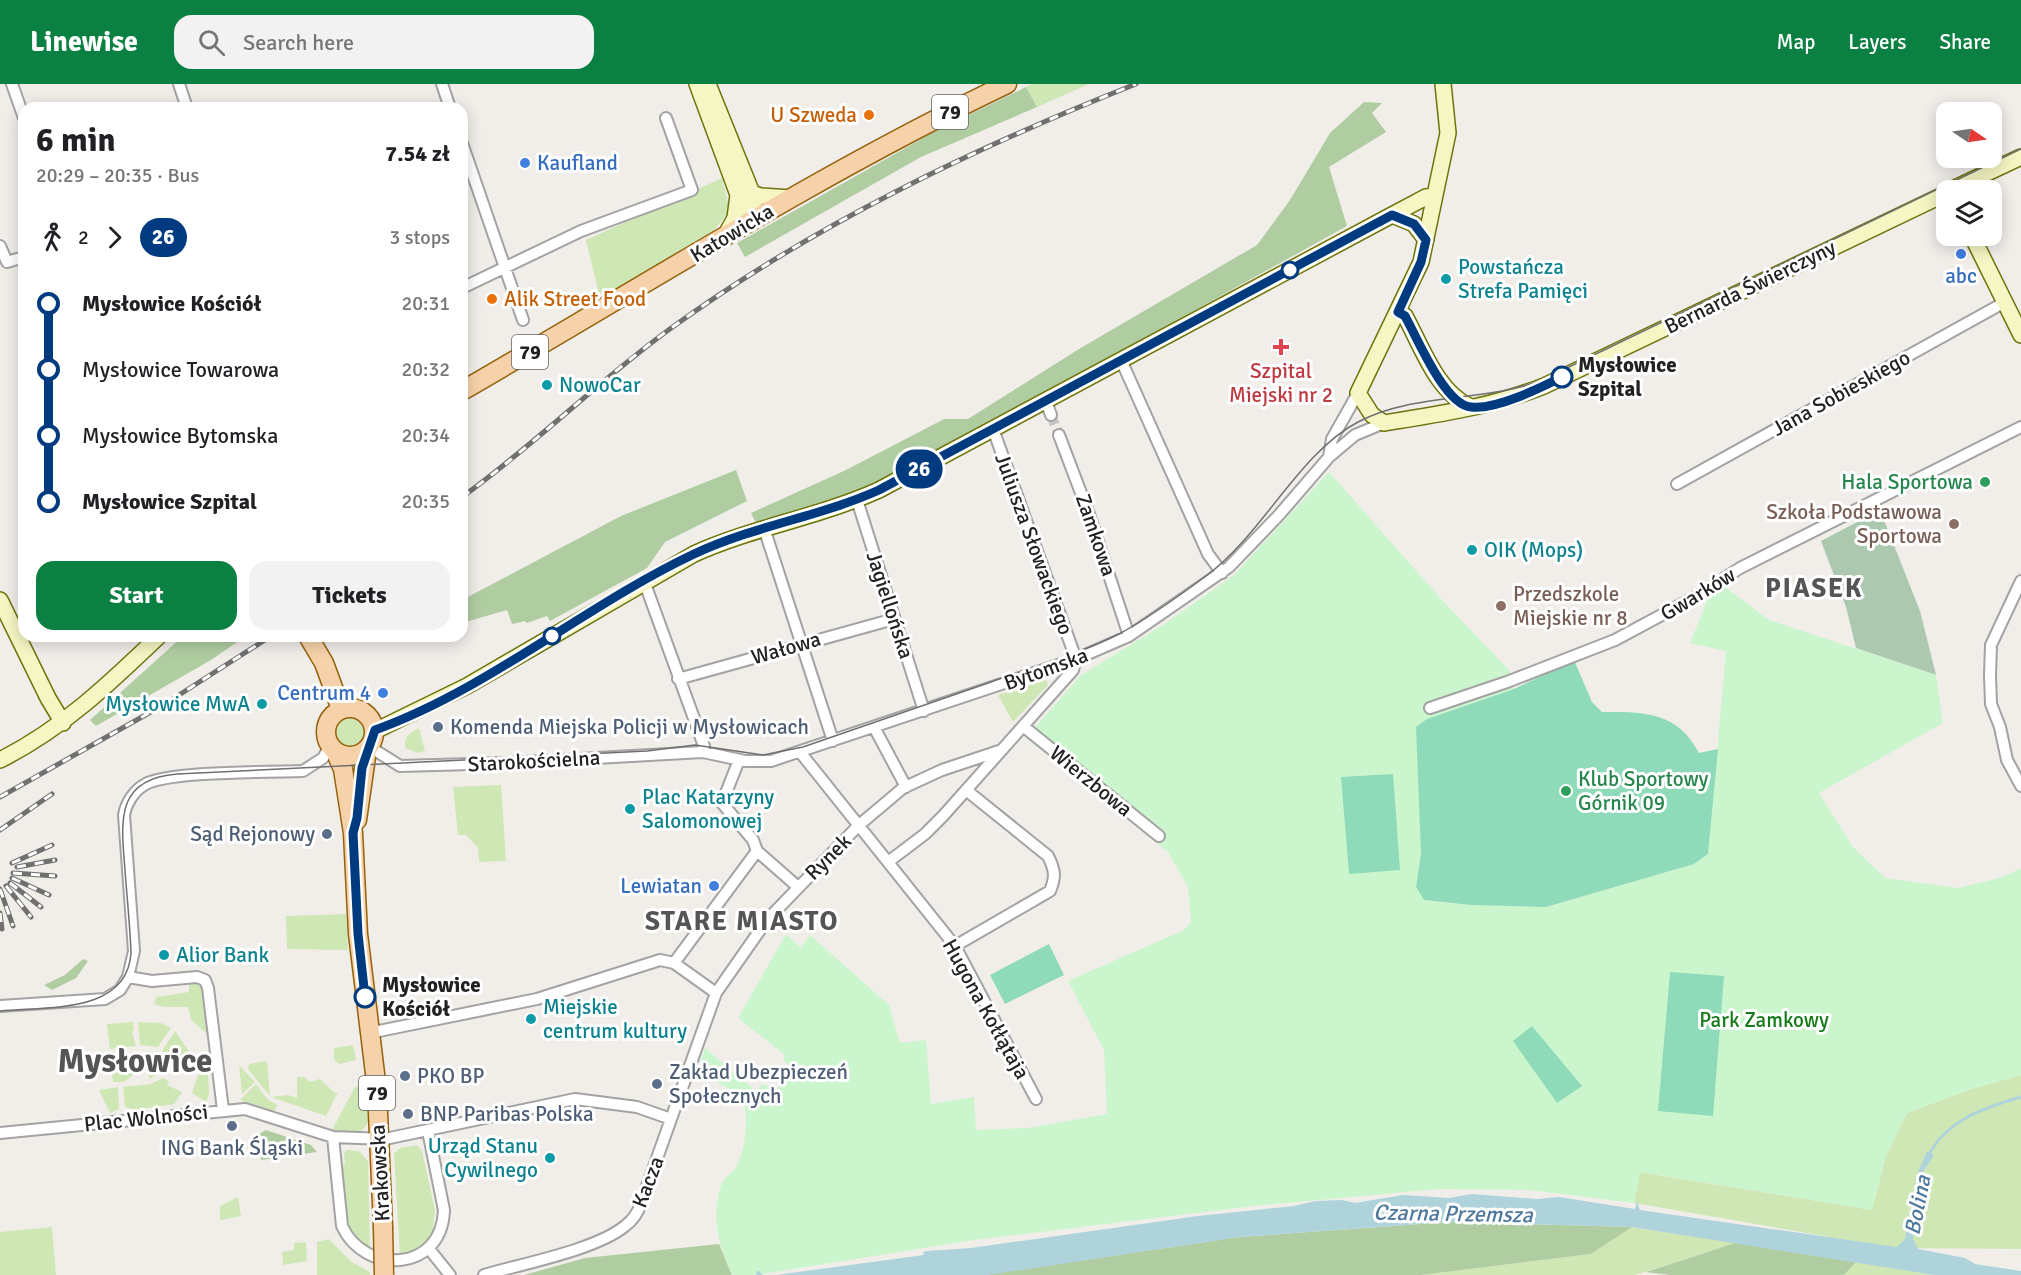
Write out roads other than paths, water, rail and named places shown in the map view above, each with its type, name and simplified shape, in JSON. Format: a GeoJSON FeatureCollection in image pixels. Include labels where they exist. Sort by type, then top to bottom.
{"type":"FeatureCollection","features":[{"type":"Feature","properties":{"kind":"main road","name":"Katowicka"},"geometry":{"type":"LineString","coordinates":[[468,387],[791,198],[893,141],[1007,84]]}},
{"type":"Feature","properties":{"kind":"main road"},"geometry":{"type":"LineString","coordinates":[[312,642],[324,663],[341,710],[353,708],[363,711],[371,720],[370,742],[352,756],[333,748]]}},
{"type":"Feature","properties":{"kind":"main road","name":"79"},"geometry":{"type":"LineString","coordinates":[[333,748],[327,727],[333,715],[341,710]]}},
{"type":"Feature","properties":{"kind":"main road","name":"Krakowska"},"geometry":{"type":"LineString","coordinates":[[353,833],[370,742]]}},
{"type":"Feature","properties":{"kind":"main road","name":"Krakowska"},"geometry":{"type":"LineString","coordinates":[[333,748],[344,777],[353,833],[358,934],[377,1090],[386,1269]]}},
{"type":"Feature","properties":{"kind":"street"},"geometry":{"type":"LineString","coordinates":[[12,84],[18,102]]}},
{"type":"Feature","properties":{"kind":"street"},"geometry":{"type":"LineString","coordinates":[[179,84],[185,102]]}},
{"type":"Feature","properties":{"kind":"street"},"geometry":{"type":"LineString","coordinates":[[442,84],[448,102]]}},
{"type":"Feature","properties":{"kind":"street"},"geometry":{"type":"LineString","coordinates":[[697,84],[745,194],[724,238]]}},
{"type":"Feature","properties":{"kind":"street"},"geometry":{"type":"LineString","coordinates":[[706,106],[708,84]]}},
{"type":"Feature","properties":{"kind":"street"},"geometry":{"type":"LineString","coordinates":[[708,84],[724,123],[754,220]]}},
{"type":"Feature","properties":{"kind":"street","name":"Bytomska"},"geometry":{"type":"LineString","coordinates":[[1329,457],[1332,439],[1358,393],[1421,262],[1448,133],[1443,84]]}},
{"type":"Feature","properties":{"kind":"street"},"geometry":{"type":"LineString","coordinates":[[706,106],[724,123]]}},
{"type":"Feature","properties":{"kind":"street"},"geometry":{"type":"LineString","coordinates":[[468,285],[581,231],[693,190],[666,118]]}},
{"type":"Feature","properties":{"kind":"street"},"geometry":{"type":"LineString","coordinates":[[1973,180],[2021,157]]}},
{"type":"Feature","properties":{"kind":"street"},"geometry":{"type":"LineString","coordinates":[[468,161],[523,320]]}},
{"type":"Feature","properties":{"kind":"street"},"geometry":{"type":"LineString","coordinates":[[745,194],[791,198]]}},
{"type":"Feature","properties":{"kind":"street"},"geometry":{"type":"LineString","coordinates":[[370,742],[694,554],[764,528],[857,500],[993,429],[1048,408],[1122,360],[1426,197],[1434,196]]}},
{"type":"Feature","properties":{"kind":"street","name":"Bernarda Świerczyny"},"geometry":{"type":"LineString","coordinates":[[1384,423],[1438,416],[1499,402],[1544,386],[1936,198]]}},
{"type":"Feature","properties":{"kind":"street"},"geometry":{"type":"LineString","coordinates":[[1392,215],[1414,224],[1426,240]]}},
{"type":"Feature","properties":{"kind":"street"},"geometry":{"type":"LineString","coordinates":[[0,246],[7,262],[18,259]]}},
{"type":"Feature","properties":{"kind":"street"},"geometry":{"type":"LineString","coordinates":[[1977,246],[2021,335]]}},
{"type":"Feature","properties":{"kind":"street","name":"Jana Sobieskiego"},"geometry":{"type":"LineString","coordinates":[[1677,484],[2005,302]]}},
{"type":"Feature","properties":{"kind":"street"},"geometry":{"type":"LineString","coordinates":[[1398,312],[1405,316],[1447,392],[1471,407]]}},
{"type":"Feature","properties":{"kind":"street"},"geometry":{"type":"LineString","coordinates":[[1122,360],[1208,554],[1222,573]]}},
{"type":"Feature","properties":{"kind":"street"},"geometry":{"type":"LineString","coordinates":[[1438,416],[1447,392]]}},
{"type":"Feature","properties":{"kind":"street"},"geometry":{"type":"LineString","coordinates":[[1358,393],[1372,415],[1384,423]]}},
{"type":"Feature","properties":{"kind":"street","name":"Bytomska"},"geometry":{"type":"LineString","coordinates":[[703,752],[739,760],[771,761],[1076,659],[1129,636],[1222,573],[1279,515],[1329,457],[1355,435],[1384,423]]}},
{"type":"Feature","properties":{"kind":"street","name":"Gwarków"},"geometry":{"type":"LineString","coordinates":[[1430,708],[1507,682],[1615,640],[1697,596],[1729,575],[2021,427]]}},
{"type":"Feature","properties":{"kind":"street","name":"Juliusza Słowackiego"},"geometry":{"type":"LineString","coordinates":[[993,429],[1076,659]]}},
{"type":"Feature","properties":{"kind":"street","name":"Zamkowa"},"geometry":{"type":"LineString","coordinates":[[1059,435],[1089,514],[1129,636]]}},
{"type":"Feature","properties":{"kind":"street","name":"Jagiellońska"},"geometry":{"type":"LineString","coordinates":[[857,500],[924,711]]}},
{"type":"Feature","properties":{"kind":"street"},"geometry":{"type":"LineString","coordinates":[[764,528],[833,741]]}},
{"type":"Feature","properties":{"kind":"street"},"geometry":{"type":"LineString","coordinates":[[2021,581],[1991,645],[1991,704],[2000,727],[2007,760],[2021,786]]}},
{"type":"Feature","properties":{"kind":"street"},"geometry":{"type":"LineString","coordinates":[[644,582],[678,679],[705,746],[703,752]]}},
{"type":"Feature","properties":{"kind":"street"},"geometry":{"type":"LineString","coordinates":[[0,600],[17,622]]}},
{"type":"Feature","properties":{"kind":"street","name":"Wałowa"},"geometry":{"type":"LineString","coordinates":[[678,679],[894,619]]}},
{"type":"Feature","properties":{"kind":"street"},"geometry":{"type":"LineString","coordinates":[[26,642],[63,723]]}},
{"type":"Feature","properties":{"kind":"street"},"geometry":{"type":"LineString","coordinates":[[0,760],[63,723],[153,642]]}},
{"type":"Feature","properties":{"kind":"street"},"geometry":{"type":"LineString","coordinates":[[888,862],[925,834],[966,790],[1073,670],[1076,659]]}},
{"type":"Feature","properties":{"kind":"street","name":"Wierzbowa"},"geometry":{"type":"LineString","coordinates":[[1023,726],[1159,836]]}},
{"type":"Feature","properties":{"kind":"street"},"geometry":{"type":"LineString","coordinates":[[874,727],[906,787]]}},
{"type":"Feature","properties":{"kind":"street","name":"Starokościelna"},"geometry":{"type":"LineString","coordinates":[[370,742],[400,766],[703,752]]}},
{"type":"Feature","properties":{"kind":"street"},"geometry":{"type":"LineString","coordinates":[[0,1006],[61,1000],[105,999],[120,990],[128,977],[134,951],[124,815],[127,804],[138,789],[161,778],[303,771],[333,748]]}},
{"type":"Feature","properties":{"kind":"street","name":"Rynek"},"geometry":{"type":"LineString","coordinates":[[716,993],[753,937],[858,826],[906,787],[942,770],[999,751]]}},
{"type":"Feature","properties":{"kind":"street","name":"Hugona Kołłątaja"},"geometry":{"type":"LineString","coordinates":[[800,752],[955,946],[1036,1099]]}},
{"type":"Feature","properties":{"kind":"street"},"geometry":{"type":"LineString","coordinates":[[739,760],[722,803],[726,811],[753,840],[757,851],[798,887]]}},
{"type":"Feature","properties":{"kind":"street"},"geometry":{"type":"LineString","coordinates":[[955,946],[1050,891],[1055,881],[1053,867],[1048,856],[966,790]]}},
{"type":"Feature","properties":{"kind":"street"},"geometry":{"type":"LineString","coordinates":[[674,963],[757,851]]}},
{"type":"Feature","properties":{"kind":"street"},"geometry":{"type":"LineString","coordinates":[[369,1033],[537,999],[660,960],[674,963],[716,993]]}},
{"type":"Feature","properties":{"kind":"street","name":"Plac Wolności"},"geometry":{"type":"LineString","coordinates":[[0,1133],[223,1110],[208,988],[205,980],[197,977],[141,981],[128,977]]}},
{"type":"Feature","properties":{"kind":"street","name":"Kacza"},"geometry":{"type":"LineString","coordinates":[[484,1275],[582,1246],[624,1227],[639,1210],[716,993]]}},
{"type":"Feature","properties":{"kind":"street"},"geometry":{"type":"LineString","coordinates":[[223,1110],[245,1109],[333,1137],[379,1139],[428,1131],[575,1099],[637,1107],[671,1119]]}},
{"type":"Feature","properties":{"kind":"street"},"geometry":{"type":"LineString","coordinates":[[386,1269],[430,1250],[439,1237],[444,1210],[428,1131]]}},
{"type":"Feature","properties":{"kind":"street","name":"Krakowska"},"geometry":{"type":"LineString","coordinates":[[333,1137],[342,1226],[346,1236],[359,1253],[386,1269]]}},
{"type":"Feature","properties":{"kind":"street"},"geometry":{"type":"LineString","coordinates":[[430,1250],[450,1275]]}},
{"type":"Feature","properties":{"kind":"water"},"geometry":{"type":"Polygon","coordinates":[[[1927,1151],[1934,1155],[1923,1172],[1917,1218],[1909,1216],[1918,1172],[1927,1151]]]}},
{"type":"Feature","properties":{"kind":"water","name":"Czarna Przemsza"},"geometry":{"type":"Polygon","coordinates":[[[1472,1194],[1537,1199],[1559,1197],[1635,1209],[1637,1201],[1640,1210],[1897,1247],[1905,1239],[1907,1229],[1915,1231],[1913,1239],[1918,1249],[1965,1258],[1975,1264],[2021,1271],[2021,1275],[1934,1275],[1632,1227],[1449,1222],[1239,1237],[987,1275],[776,1275],[924,1255],[923,1252],[927,1251],[971,1248],[1198,1216],[1294,1206],[1316,1201],[1342,1200],[1355,1203],[1403,1195],[1449,1198],[1472,1194]]]}},
{"type":"Feature","properties":{"kind":"waterway","name":"Bolina"},"geometry":{"type":"LineString","coordinates":[[1929,1154],[1937,1142],[1957,1123],[1981,1111],[2021,1097]]}},
{"type":"Feature","properties":{"kind":"waterway","name":"Bolina"},"geometry":{"type":"LineString","coordinates":[[1910,1232],[1912,1215]]}},
{"type":"Feature","properties":{"kind":"tunnel"},"geometry":{"type":"LineString","coordinates":[[1051,415],[1059,435]]}},
{"type":"Feature","properties":{"kind":"tram line"},"geometry":{"type":"LineString","coordinates":[[0,1011],[60,1007],[81,1003],[100,997],[115,988],[126,973],[131,953],[123,819],[132,794],[142,784],[177,774],[647,751],[695,745],[763,755],[803,747],[1072,654],[1130,628],[1206,576],[1226,559],[1246,539],[1317,453],[1358,422],[1403,406],[1497,392],[1542,380],[2021,149]]}},
{"type":"Feature","properties":{"kind":"railway"},"geometry":{"type":"LineString","coordinates":[[468,493],[647,346],[728,289],[783,254],[840,221],[956,162],[1015,134],[1136,84]]}},
{"type":"Feature","properties":{"kind":"railway"},"geometry":{"type":"LineString","coordinates":[[0,797],[165,704],[262,642]]}},
{"type":"Feature","properties":{"kind":"railway"},"geometry":{"type":"LineString","coordinates":[[0,830],[52,794]]}},
{"type":"Feature","properties":{"kind":"railway"},"geometry":{"type":"LineString","coordinates":[[12,863],[52,845]]}},
{"type":"Feature","properties":{"kind":"railway"},"geometry":{"type":"LineString","coordinates":[[17,867],[55,860]]}},
{"type":"Feature","properties":{"kind":"railway"},"geometry":{"type":"LineString","coordinates":[[13,873],[55,876]]}},
{"type":"Feature","properties":{"kind":"railway"},"geometry":{"type":"LineString","coordinates":[[12,878],[49,895]]}},
{"type":"Feature","properties":{"kind":"railway"},"geometry":{"type":"LineString","coordinates":[[10,883],[41,907]]}},
{"type":"Feature","properties":{"kind":"railway"},"geometry":{"type":"LineString","coordinates":[[6,886],[31,917]]}},
{"type":"Feature","properties":{"kind":"railway"},"geometry":{"type":"LineString","coordinates":[[0,889],[13,926]]}},
{"type":"Feature","properties":{"kind":"railway"},"geometry":{"type":"LineString","coordinates":[[0,913],[2,929]]}},
{"type":"Feature","properties":{"kind":"place","name":"U Szweda"},"geometry":{"type":"Point","coordinates":[869,115]}},
{"type":"Feature","properties":{"kind":"place","name":"Kaufland"},"geometry":{"type":"Point","coordinates":[525,163]}},
{"type":"Feature","properties":{"kind":"place","name":"abc"},"geometry":{"type":"Point","coordinates":[1961,254]}},
{"type":"Feature","properties":{"kind":"place","name":"Powstańcza Strefa Pamięci"},"geometry":{"type":"Point","coordinates":[1446,279]}},
{"type":"Feature","properties":{"kind":"place","name":"Alik Street Food"},"geometry":{"type":"Point","coordinates":[492,299]}},
{"type":"Feature","properties":{"kind":"place","name":"Szpital Miejski nr 2"},"geometry":{"type":"Point","coordinates":[1281,347]}},
{"type":"Feature","properties":{"kind":"place","name":"Mysłowice Szpital"},"geometry":{"type":"Point","coordinates":[1562,377]}},
{"type":"Feature","properties":{"kind":"place","name":"NowoCar"},"geometry":{"type":"Point","coordinates":[547,385]}},
{"type":"Feature","properties":{"kind":"place","name":"Hala Sportowa"},"geometry":{"type":"Point","coordinates":[1985,482]}},
{"type":"Feature","properties":{"kind":"place","name":"Szkoła Podstawowa Sportowa"},"geometry":{"type":"Point","coordinates":[1954,524]}},
{"type":"Feature","properties":{"kind":"place","name":"OIK (Mops)"},"geometry":{"type":"Point","coordinates":[1472,550]}},
{"type":"Feature","properties":{"kind":"place","name":"Przedszkole Miejskie nr 8"},"geometry":{"type":"Point","coordinates":[1501,606]}},
{"type":"Feature","properties":{"kind":"place","name":"Centrum 4"},"geometry":{"type":"Point","coordinates":[383,693]}},
{"type":"Feature","properties":{"kind":"place","name":"Mysłowice MwA"},"geometry":{"type":"Point","coordinates":[262,704]}},
{"type":"Feature","properties":{"kind":"place","name":"Komenda Miejska Policji w Mysłowicach"},"geometry":{"type":"Point","coordinates":[438,727]}},
{"type":"Feature","properties":{"kind":"place","name":"Klub Sportowy Górnik 09"},"geometry":{"type":"Point","coordinates":[1566,791]}},
{"type":"Feature","properties":{"kind":"place","name":"Plac Katarzyny Salomonowej"},"geometry":{"type":"Point","coordinates":[630,809]}},
{"type":"Feature","properties":{"kind":"place","name":"Sąd Rejonowy"},"geometry":{"type":"Point","coordinates":[327,834]}},
{"type":"Feature","properties":{"kind":"place","name":"Lewiatan"},"geometry":{"type":"Point","coordinates":[714,886]}},
{"type":"Feature","properties":{"kind":"place","name":"Alior Bank"},"geometry":{"type":"Point","coordinates":[164,955]}},
{"type":"Feature","properties":{"kind":"place","name":"Mysłowice Kościół"},"geometry":{"type":"Point","coordinates":[365,997]}},
{"type":"Feature","properties":{"kind":"place","name":"Miejskie centrum kultury"},"geometry":{"type":"Point","coordinates":[531,1019]}},
{"type":"Feature","properties":{"kind":"place","name":"PKO BP"},"geometry":{"type":"Point","coordinates":[405,1076]}},
{"type":"Feature","properties":{"kind":"place","name":"Zakład Ubezpieczeń Społecznych"},"geometry":{"type":"Point","coordinates":[657,1084]}},
{"type":"Feature","properties":{"kind":"place","name":"BNP Paribas Polska"},"geometry":{"type":"Point","coordinates":[408,1114]}},
{"type":"Feature","properties":{"kind":"place","name":"ING Bank Śląski"},"geometry":{"type":"Point","coordinates":[232,1126]}},
{"type":"Feature","properties":{"kind":"place","name":"Urząd Stanu Cywilnego"},"geometry":{"type":"Point","coordinates":[550,1158]}},
{"type":"Feature","properties":{"kind":"district","name":"PIASEK"},"geometry":{"type":"Point","coordinates":[1814,588]}},
{"type":"Feature","properties":{"kind":"district","name":"STARE MIASTO"},"geometry":{"type":"Point","coordinates":[742,921]}},
{"type":"Feature","properties":{"kind":"district","name":"Mysłowice"},"geometry":{"type":"Point","coordinates":[135,1060]}},
{"type":"Feature","properties":{"kind":"park label","name":"Park Zamkowy"},"geometry":{"type":"Point","coordinates":[1764,1020]}}]}
